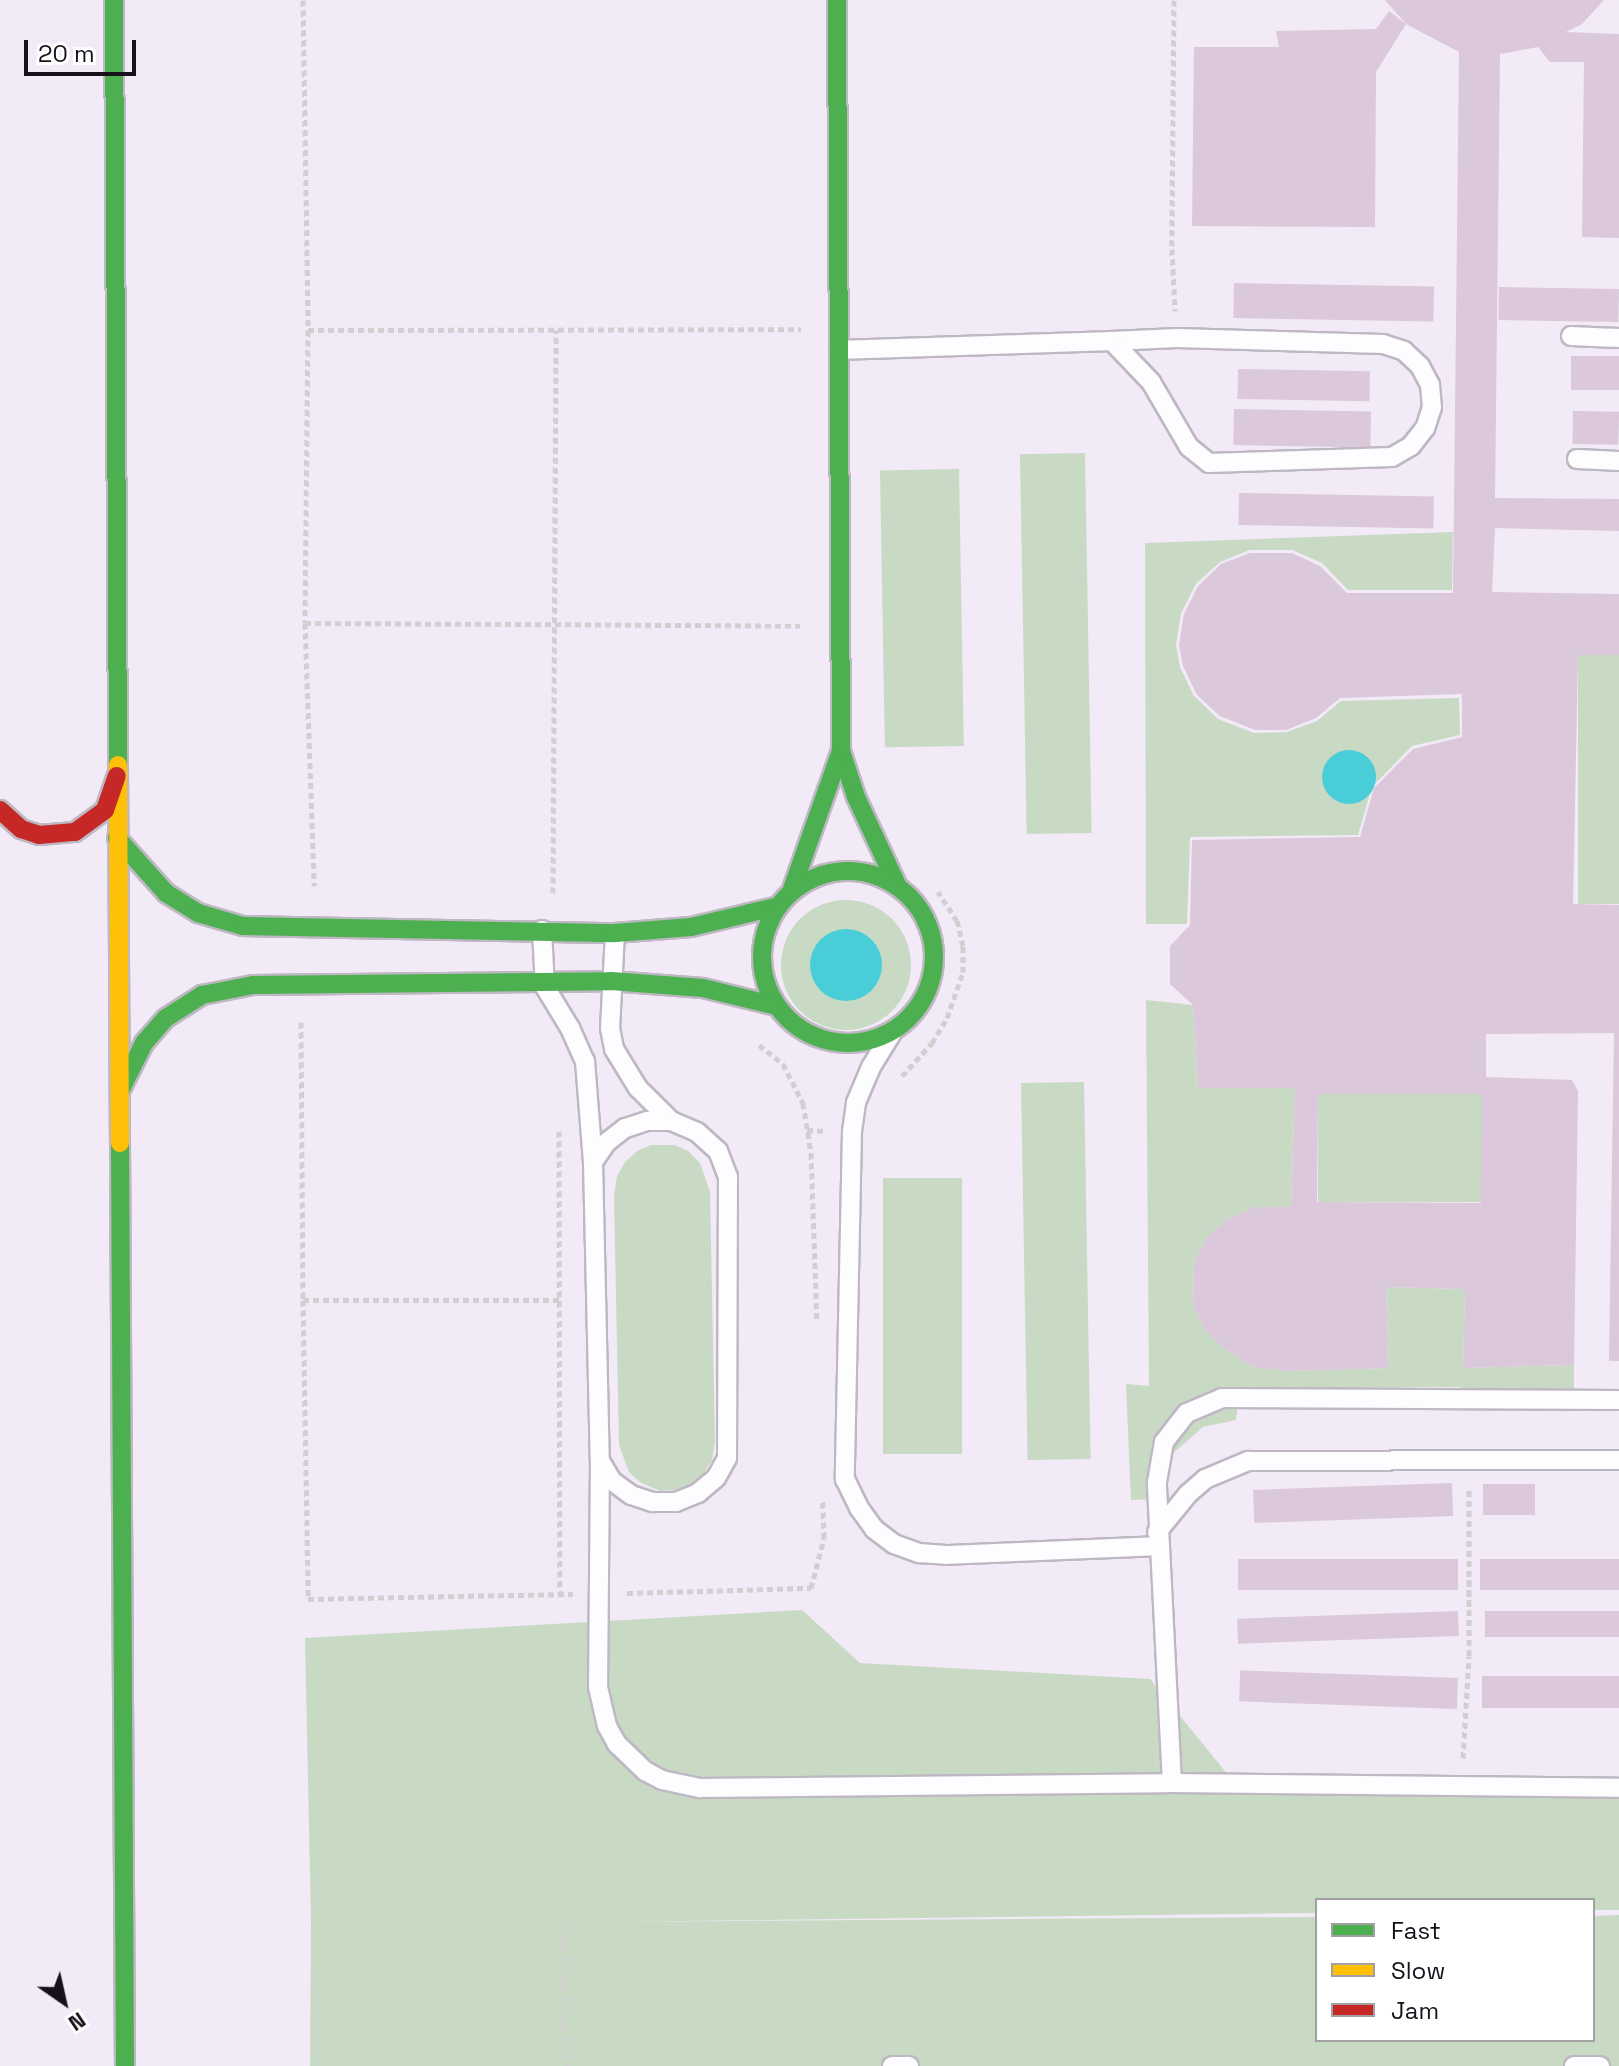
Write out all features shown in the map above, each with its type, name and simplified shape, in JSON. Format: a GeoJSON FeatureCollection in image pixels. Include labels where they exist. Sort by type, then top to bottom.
{"type":"FeatureCollection","features":[{"type":"Feature","properties":{"kind":"street"},"geometry":{"type":"LineString","coordinates":[[114,0],[117,1097],[125,2066]]}},
{"type":"Feature","properties":{"kind":"street"},"geometry":{"type":"LineString","coordinates":[[837,0],[841,751],[856,797],[897,885]]}},
{"type":"Feature","properties":{"kind":"street"},"geometry":{"type":"LineString","coordinates":[[117,838],[166,893],[198,913],[243,926],[615,933],[691,927],[785,899],[815,877],[843,871],[871,873],[897,885],[918,905],[931,930],[935,959],[929,987],[914,1012],[893,1031],[862,1042],[829,1042],[800,1029],[777,1006],[765,982],[761,956],[766,929],[785,899],[841,751]]}},
{"type":"Feature","properties":{"kind":"street"},"geometry":{"type":"LineString","coordinates":[[0,810],[21,829],[39,835],[75,832],[105,810],[117,776]]}},
{"type":"Feature","properties":{"kind":"street"},"geometry":{"type":"LineString","coordinates":[[397,927],[397,969]]}},
{"type":"Feature","properties":{"kind":"street"},"geometry":{"type":"LineString","coordinates":[[117,1097],[144,1043],[166,1018],[202,995],[253,985],[397,969],[703,988],[777,1006]]}},
{"type":"Feature","properties":{"kind":"lane"},"geometry":{"type":"LineString","coordinates":[[1571,336],[1619,338]]}},
{"type":"Feature","properties":{"kind":"lane"},"geometry":{"type":"LineString","coordinates":[[839,350],[1177,338],[1383,344],[1404,351],[1420,366],[1430,385],[1432,407],[1425,428],[1411,446],[1392,457],[1209,463],[1189,447],[1151,382],[1112,341]]}},
{"type":"Feature","properties":{"kind":"lane"},"geometry":{"type":"LineString","coordinates":[[1577,459],[1619,461]]}},
{"type":"Feature","properties":{"kind":"lane"},"geometry":{"type":"LineString","coordinates":[[542,930],[543,979],[585,1061],[593,1162],[600,1461],[598,1687],[607,1726],[630,1760],[662,1780],[700,1788],[1172,1783],[1619,1788]]}},
{"type":"Feature","properties":{"kind":"lane"},"geometry":{"type":"LineString","coordinates":[[600,1461],[612,1481],[631,1495],[653,1502],[676,1502],[698,1493],[716,1478],[727,1458],[728,1177],[718,1151],[697,1132],[671,1121],[638,1088],[614,1049],[610,1028],[615,933]]}},
{"type":"Feature","properties":{"kind":"lane"},"geometry":{"type":"LineString","coordinates":[[893,1031],[856,1103],[852,1131],[845,1479],[859,1508],[874,1529],[894,1544],[919,1553],[946,1555],[1158,1539]]}},
{"type":"Feature","properties":{"kind":"lane"},"geometry":{"type":"LineString","coordinates":[[593,1162],[606,1143],[625,1128],[647,1121],[671,1121]]}},
{"type":"Feature","properties":{"kind":"lane"},"geometry":{"type":"LineString","coordinates":[[1172,1783],[1158,1539],[1158,1459],[1164,1442],[1187,1413],[1222,1398],[1619,1400]]}},
{"type":"Feature","properties":{"kind":"lane"},"geometry":{"type":"LineString","coordinates":[[1158,1539],[1188,1494],[1205,1479],[1248,1461],[1619,1460]]}},
{"type":"Feature","properties":{"kind":"lane"},"geometry":{"type":"LineString","coordinates":[[892,2066],[909,2066]]}},
{"type":"Feature","properties":{"kind":"lane"},"geometry":{"type":"LineString","coordinates":[[1574,2066],[1600,2066]]}},
{"type":"Feature","properties":{"kind":"path"},"geometry":{"type":"LineString","coordinates":[[303,0],[308,330],[305,623],[314,901]]}},
{"type":"Feature","properties":{"kind":"path"},"geometry":{"type":"LineString","coordinates":[[1174,0],[1172,249],[1177,338]]}},
{"type":"Feature","properties":{"kind":"path"},"geometry":{"type":"LineString","coordinates":[[308,330],[813,329]]}},
{"type":"Feature","properties":{"kind":"path"},"geometry":{"type":"LineString","coordinates":[[553,906],[552,625],[556,330]]}},
{"type":"Feature","properties":{"kind":"path"},"geometry":{"type":"LineString","coordinates":[[305,623],[813,626]]}},
{"type":"Feature","properties":{"kind":"path"},"geometry":{"type":"LineString","coordinates":[[301,1010],[308,1599],[811,1588],[824,1538],[823,1492]]}},
{"type":"Feature","properties":{"kind":"path"},"geometry":{"type":"LineString","coordinates":[[754,1040],[783,1064],[803,1103],[811,1153],[817,1338]]}},
{"type":"Feature","properties":{"kind":"path"},"geometry":{"type":"LineString","coordinates":[[559,1116],[560,1594]]}},
{"type":"Feature","properties":{"kind":"path"},"geometry":{"type":"LineString","coordinates":[[303,1300],[560,1300]]}},
{"type":"Feature","properties":{"kind":"path"},"geometry":{"type":"LineString","coordinates":[[1461,1787],[1469,1656],[1468,1460]]}},
{"type":"Feature","properties":{"kind":"path"},"geometry":{"type":"LineString","coordinates":[[565,1925],[566,2066]]}},
{"type":"Feature","properties":{"kind":"green space"},"geometry":{"type":"Polygon","coordinates":[[[1085,453],[1092,833],[1027,834],[1020,454],[1085,453]]]}},
{"type":"Feature","properties":{"kind":"green space"},"geometry":{"type":"Polygon","coordinates":[[[959,469],[964,746],[885,747],[880,470],[959,469]]]}},
{"type":"Feature","properties":{"kind":"green space"},"geometry":{"type":"Polygon","coordinates":[[[1453,532],[1452,590],[1348,590],[1322,563],[1292,550],[1250,550],[1220,562],[1196,584],[1181,613],[1176,645],[1180,667],[1194,696],[1218,719],[1254,733],[1287,732],[1317,721],[1341,701],[1459,698],[1460,735],[1412,746],[1372,787],[1358,835],[1190,837],[1187,924],[1146,924],[1145,543],[1453,532]]]}},
{"type":"Feature","properties":{"kind":"green space"},"geometry":{"type":"Polygon","coordinates":[[[1578,655],[1619,655],[1619,904],[1578,904],[1578,655]]]}},
{"type":"Feature","properties":{"kind":"green space"},"geometry":{"type":"Polygon","coordinates":[[[846,900],[871,905],[892,919],[906,940],[911,965],[906,990],[892,1011],[871,1025],[846,1030],[821,1025],[800,1011],[786,990],[781,965],[786,940],[800,919],[821,905],[846,900]]]}},
{"type":"Feature","properties":{"kind":"green space"},"geometry":{"type":"Polygon","coordinates":[[[1146,1000],[1193,1005],[1198,1087],[1295,1088],[1291,1207],[1256,1207],[1227,1219],[1207,1237],[1194,1262],[1193,1306],[1205,1331],[1225,1349],[1254,1367],[1286,1371],[1389,1368],[1386,1287],[1465,1289],[1463,1368],[1574,1365],[1574,1391],[1468,1395],[1460,1387],[1240,1389],[1236,1420],[1203,1427],[1171,1455],[1158,1499],[1131,1500],[1126,1384],[1149,1386],[1146,1000]]]}},
{"type":"Feature","properties":{"kind":"green space"},"geometry":{"type":"Polygon","coordinates":[[[1084,1082],[1091,1459],[1028,1460],[1021,1083],[1084,1082]]]}},
{"type":"Feature","properties":{"kind":"green space"},"geometry":{"type":"Polygon","coordinates":[[[1318,1094],[1482,1094],[1482,1202],[1318,1202],[1318,1094]]]}},
{"type":"Feature","properties":{"kind":"green space"},"geometry":{"type":"Polygon","coordinates":[[[651,1145],[675,1145],[688,1151],[700,1163],[710,1192],[715,1441],[712,1460],[691,1485],[660,1491],[640,1482],[629,1472],[619,1445],[614,1196],[617,1176],[625,1162],[637,1151],[651,1145]]]}},
{"type":"Feature","properties":{"kind":"green space"},"geometry":{"type":"Polygon","coordinates":[[[883,1178],[962,1178],[962,1454],[883,1454],[883,1178]]]}},
{"type":"Feature","properties":{"kind":"green space"},"geometry":{"type":"Polygon","coordinates":[[[802,1610],[860,1663],[1150,1679],[1242,1792],[1619,1791],[1619,1910],[1595,1910],[1595,1898],[1315,1898],[1315,1913],[598,1922],[1315,1917],[1315,2042],[1595,2042],[1595,1916],[1619,1915],[1619,2066],[310,2066],[311,1923],[305,1638],[802,1610]]]}},
{"type":"Feature","properties":{"kind":"water"},"geometry":{"type":"Polygon","coordinates":[[[1349,750],[1368,758],[1376,777],[1368,796],[1349,804],[1330,796],[1322,777],[1330,758],[1349,750]]]}},
{"type":"Feature","properties":{"kind":"water"},"geometry":{"type":"Polygon","coordinates":[[[853,929],[872,939],[880,951],[880,979],[872,991],[860,999],[839,1001],[820,991],[812,979],[810,958],[820,939],[832,931],[853,929]]]}},
{"type":"Feature","properties":{"kind":"building"},"geometry":{"type":"Polygon","coordinates":[[[1385,0],[1604,0],[1582,24],[1566,32],[1619,34],[1619,238],[1582,237],[1584,62],[1550,62],[1538,47],[1500,54],[1495,498],[1619,499],[1619,531],[1495,528],[1492,592],[1619,594],[1619,655],[1578,655],[1573,904],[1619,905],[1619,1361],[1609,1361],[1614,1033],[1486,1034],[1486,1077],[1572,1080],[1578,1091],[1574,1365],[1463,1368],[1465,1289],[1386,1287],[1389,1368],[1286,1371],[1254,1367],[1225,1349],[1205,1331],[1193,1306],[1194,1262],[1207,1237],[1227,1219],[1256,1207],[1291,1207],[1295,1088],[1198,1088],[1193,1005],[1170,984],[1170,946],[1190,925],[1192,840],[1360,837],[1374,788],[1413,749],[1462,737],[1462,694],[1340,698],[1316,718],[1286,730],[1255,730],[1220,716],[1197,695],[1183,666],[1179,645],[1184,614],[1198,586],[1221,564],[1250,553],[1292,553],[1320,566],[1347,593],[1453,593],[1459,52],[1406,24],[1385,0]],[[1318,1094],[1317,1202],[1481,1203],[1482,1094],[1318,1094]]]}},
{"type":"Feature","properties":{"kind":"building"},"geometry":{"type":"Polygon","coordinates":[[[1389,11],[1406,24],[1376,72],[1375,227],[1192,226],[1194,47],[1279,47],[1276,31],[1376,29],[1389,11]]]}},
{"type":"Feature","properties":{"kind":"building"},"geometry":{"type":"Polygon","coordinates":[[[1234,283],[1434,286],[1433,321],[1233,318],[1234,283]]]}},
{"type":"Feature","properties":{"kind":"building"},"geometry":{"type":"Polygon","coordinates":[[[1499,287],[1619,289],[1618,322],[1498,320],[1499,287]]]}},
{"type":"Feature","properties":{"kind":"building"},"geometry":{"type":"Polygon","coordinates":[[[1571,356],[1619,356],[1619,390],[1571,390],[1571,356]]]}},
{"type":"Feature","properties":{"kind":"building"},"geometry":{"type":"Polygon","coordinates":[[[1238,369],[1370,371],[1369,401],[1237,399],[1238,369]]]}},
{"type":"Feature","properties":{"kind":"building"},"geometry":{"type":"Polygon","coordinates":[[[1234,409],[1371,411],[1370,447],[1233,445],[1234,409]]]}},
{"type":"Feature","properties":{"kind":"building"},"geometry":{"type":"Polygon","coordinates":[[[1573,411],[1619,412],[1618,445],[1572,444],[1573,411]]]}},
{"type":"Feature","properties":{"kind":"building"},"geometry":{"type":"Polygon","coordinates":[[[1239,493],[1434,496],[1433,528],[1238,525],[1239,493]]]}},
{"type":"Feature","properties":{"kind":"building"},"geometry":{"type":"Polygon","coordinates":[[[1452,1483],[1453,1516],[1254,1523],[1253,1490],[1452,1483]]]}},
{"type":"Feature","properties":{"kind":"building"},"geometry":{"type":"Polygon","coordinates":[[[1483,1484],[1535,1484],[1535,1515],[1483,1515],[1483,1484]]]}},
{"type":"Feature","properties":{"kind":"building"},"geometry":{"type":"Polygon","coordinates":[[[1238,1559],[1458,1559],[1458,1590],[1238,1590],[1238,1559]]]}},
{"type":"Feature","properties":{"kind":"building"},"geometry":{"type":"Polygon","coordinates":[[[1480,1559],[1619,1559],[1619,1590],[1480,1590],[1480,1559]]]}},
{"type":"Feature","properties":{"kind":"building"},"geometry":{"type":"Polygon","coordinates":[[[1458,1611],[1459,1636],[1238,1644],[1237,1619],[1458,1611]]]}},
{"type":"Feature","properties":{"kind":"building"},"geometry":{"type":"Polygon","coordinates":[[[1485,1611],[1619,1611],[1619,1637],[1485,1637],[1485,1611]]]}},
{"type":"Feature","properties":{"kind":"building"},"geometry":{"type":"Polygon","coordinates":[[[1240,1670],[1458,1678],[1457,1709],[1239,1701],[1240,1670]]]}},
{"type":"Feature","properties":{"kind":"building"},"geometry":{"type":"Polygon","coordinates":[[[1482,1676],[1619,1676],[1619,1708],[1482,1708],[1482,1676]]]}},
{"type":"Feature","properties":{"kind":"traffic: fast"},"geometry":{"type":"LineString","coordinates":[[114,0],[118,765]]}},
{"type":"Feature","properties":{"kind":"traffic: fast"},"geometry":{"type":"LineString","coordinates":[[791,892],[841,751],[837,0]]}},
{"type":"Feature","properties":{"kind":"traffic: fast"},"geometry":{"type":"LineString","coordinates":[[841,751],[856,797],[897,885]]}},
{"type":"Feature","properties":{"kind":"traffic: fast"},"geometry":{"type":"LineString","coordinates":[[117,838],[166,893],[198,913],[243,926],[615,933],[691,927],[779,906]]}},
{"type":"Feature","properties":{"kind":"traffic: fast"},"geometry":{"type":"LineString","coordinates":[[848,871],[881,878],[909,896],[927,924],[934,957],[927,990],[909,1018],[881,1036],[848,1043],[815,1036],[787,1018],[769,990],[762,957],[769,924],[787,896],[815,878],[848,871]]}},
{"type":"Feature","properties":{"kind":"traffic: fast"},"geometry":{"type":"LineString","coordinates":[[120,1091],[144,1043],[166,1018],[202,995],[253,985],[611,981],[703,988],[777,1006]]}},
{"type":"Feature","properties":{"kind":"traffic: fast"},"geometry":{"type":"LineString","coordinates":[[120,1143],[125,2066]]}},
{"type":"Feature","properties":{"kind":"traffic: slow"},"geometry":{"type":"LineString","coordinates":[[118,765],[120,1143]]}},
{"type":"Feature","properties":{"kind":"traffic: jam"},"geometry":{"type":"LineString","coordinates":[[0,810],[21,829],[39,835],[75,832],[105,810],[117,776]]}}]}
